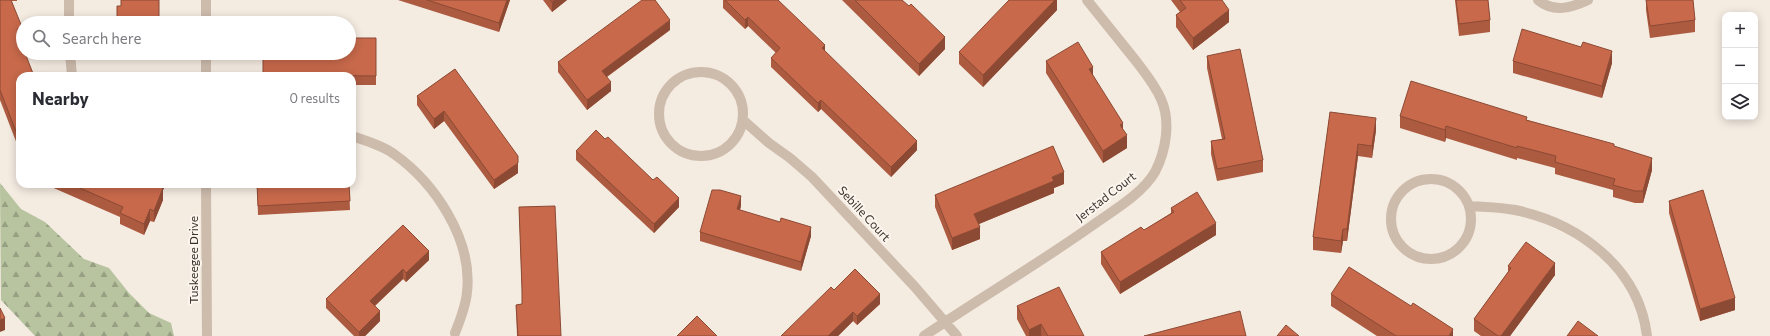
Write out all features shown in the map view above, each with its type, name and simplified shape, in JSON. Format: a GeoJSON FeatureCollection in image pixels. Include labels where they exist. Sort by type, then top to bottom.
{"type":"FeatureCollection","features":[{"type":"Feature","properties":{"kind":"street"},"geometry":{"type":"LineString","coordinates":[[69,0],[69,16]]}},
{"type":"Feature","properties":{"kind":"street"},"geometry":{"type":"LineString","coordinates":[[206,0],[206,16]]}},
{"type":"Feature","properties":{"kind":"street","name":"Jerstad Court"},"geometry":{"type":"LineString","coordinates":[[924,336],[1050,255],[1113,211],[1146,183],[1154,172],[1161,158],[1166,128],[1162,99],[1152,82],[1087,0]]}},
{"type":"Feature","properties":{"kind":"street"},"geometry":{"type":"LineString","coordinates":[[1538,0],[1544,4],[1556,8],[1571,8],[1588,0]]}},
{"type":"Feature","properties":{"kind":"street"},"geometry":{"type":"LineString","coordinates":[[71,60],[72,72]]}},
{"type":"Feature","properties":{"kind":"street"},"geometry":{"type":"LineString","coordinates":[[206,60],[206,72]]}},
{"type":"Feature","properties":{"kind":"street"},"geometry":{"type":"LineString","coordinates":[[695,72],[710,73],[724,79],[736,90],[742,104],[743,120],[738,135],[728,147],[714,154],[699,156],[684,153],[671,144],[662,131],[658,116],[660,101],[668,87],[680,77],[695,72]]}},
{"type":"Feature","properties":{"kind":"street","name":"Sebille Court"},"geometry":{"type":"LineString","coordinates":[[743,120],[769,144],[790,158],[812,177],[915,287],[957,336]]}},
{"type":"Feature","properties":{"kind":"street"},"geometry":{"type":"LineString","coordinates":[[356,137],[372,143],[394,154],[430,187],[446,210],[459,236],[465,261],[467,292],[462,314],[452,335]]}},
{"type":"Feature","properties":{"kind":"street"},"geometry":{"type":"LineString","coordinates":[[1436,179],[1451,184],[1462,194],[1470,206],[1472,221],[1468,236],[1460,248],[1448,257],[1433,260],[1418,258],[1405,251],[1396,240],[1390,225],[1391,210],[1397,197],[1408,186],[1422,180],[1436,179]]}},
{"type":"Feature","properties":{"kind":"street","name":"Tuskeegee Drive"},"geometry":{"type":"LineString","coordinates":[[206,188],[207,336]]}},
{"type":"Feature","properties":{"kind":"street"},"geometry":{"type":"LineString","coordinates":[[1470,206],[1514,210],[1530,214],[1588,240],[1607,255],[1624,276],[1640,306],[1647,336]]}},
{"type":"Feature","properties":{"kind":"green space"},"geometry":{"type":"Polygon","coordinates":[[[0,183],[21,209],[45,222],[84,259],[109,268],[129,293],[149,313],[171,323],[174,336],[35,336],[1,300],[0,183]]]}},
{"type":"Feature","properties":{"kind":"building"},"geometry":{"type":"Polygon","coordinates":[[[0,0],[11,0],[18,16],[16,16],[16,60],[28,60],[32,72],[16,72],[16,131],[0,90],[0,0]]]}},
{"type":"Feature","properties":{"kind":"building"},"geometry":{"type":"Polygon","coordinates":[[[121,0],[159,0],[159,16],[117,16],[117,6],[121,6],[121,0]]]}},
{"type":"Feature","properties":{"kind":"building"},"geometry":{"type":"Polygon","coordinates":[[[427,0],[507,0],[499,23],[427,0]]]}},
{"type":"Feature","properties":{"kind":"building"},"geometry":{"type":"Polygon","coordinates":[[[642,0],[655,0],[670,20],[602,71],[611,82],[587,100],[558,62],[642,0]]]}},
{"type":"Feature","properties":{"kind":"building"},"geometry":{"type":"Polygon","coordinates":[[[725,0],[778,0],[825,45],[822,48],[917,141],[891,167],[821,100],[818,103],[771,58],[780,48],[748,17],[745,20],[725,0]]]}},
{"type":"Feature","properties":{"kind":"building"},"geometry":{"type":"Polygon","coordinates":[[[855,0],[902,0],[909,6],[911,4],[945,37],[919,64],[855,0]]]}},
{"type":"Feature","properties":{"kind":"building"},"geometry":{"type":"Polygon","coordinates":[[[1009,0],[1055,0],[983,75],[959,52],[1009,0]]]}},
{"type":"Feature","properties":{"kind":"building"},"geometry":{"type":"Polygon","coordinates":[[[1180,0],[1222,0],[1229,10],[1193,38],[1176,15],[1186,8],[1180,0]]]}},
{"type":"Feature","properties":{"kind":"building"},"geometry":{"type":"Polygon","coordinates":[[[1456,0],[1488,0],[1490,20],[1459,24],[1456,0]]]}},
{"type":"Feature","properties":{"kind":"building"},"geometry":{"type":"Polygon","coordinates":[[[1646,0],[1693,0],[1695,20],[1650,26],[1646,0]]]}},
{"type":"Feature","properties":{"kind":"building"},"geometry":{"type":"Polygon","coordinates":[[[1522,29],[1581,47],[1583,42],[1612,51],[1602,86],[1513,61],[1522,29]]]}},
{"type":"Feature","properties":{"kind":"building"},"geometry":{"type":"Polygon","coordinates":[[[356,38],[376,38],[376,76],[356,76],[356,72],[263,72],[263,60],[356,60],[356,38]]]}},
{"type":"Feature","properties":{"kind":"building"},"geometry":{"type":"Polygon","coordinates":[[[1078,42],[1093,67],[1089,69],[1123,123],[1120,125],[1127,135],[1103,151],[1046,61],[1078,42]]]}},
{"type":"Feature","properties":{"kind":"building"},"geometry":{"type":"Polygon","coordinates":[[[1240,49],[1263,160],[1217,169],[1211,141],[1225,139],[1207,56],[1240,49]]]}},
{"type":"Feature","properties":{"kind":"building"},"geometry":{"type":"Polygon","coordinates":[[[455,69],[518,156],[518,163],[494,180],[444,111],[434,119],[417,96],[455,69]]]}},
{"type":"Feature","properties":{"kind":"building"},"geometry":{"type":"Polygon","coordinates":[[[1411,81],[1527,117],[1526,120],[1614,144],[1614,146],[1652,158],[1643,191],[1635,191],[1613,185],[1615,179],[1555,162],[1556,156],[1517,146],[1517,148],[1446,126],[1445,130],[1400,116],[1411,81]]]}},
{"type":"Feature","properties":{"kind":"building"},"geometry":{"type":"Polygon","coordinates":[[[1330,112],[1376,118],[1372,146],[1358,144],[1347,229],[1343,229],[1341,241],[1313,237],[1330,112]]]}},
{"type":"Feature","properties":{"kind":"building"},"geometry":{"type":"Polygon","coordinates":[[[596,130],[605,139],[608,137],[653,180],[657,177],[679,198],[654,224],[576,151],[596,130]]]}},
{"type":"Feature","properties":{"kind":"building"},"geometry":{"type":"Polygon","coordinates":[[[1053,146],[1064,172],[1052,177],[1054,181],[974,214],[980,227],[952,238],[935,195],[1053,146]]]}},
{"type":"Feature","properties":{"kind":"building"},"geometry":{"type":"Polygon","coordinates":[[[80,188],[163,188],[154,211],[150,209],[144,224],[120,213],[123,207],[80,188]]]}},
{"type":"Feature","properties":{"kind":"building"},"geometry":{"type":"Polygon","coordinates":[[[257,188],[349,188],[350,201],[258,206],[257,188]]]}},
{"type":"Feature","properties":{"kind":"building"},"geometry":{"type":"Polygon","coordinates":[[[712,190],[720,190],[741,196],[737,209],[780,222],[781,218],[811,227],[801,262],[700,232],[712,190]]]}},
{"type":"Feature","properties":{"kind":"building"},"geometry":{"type":"Polygon","coordinates":[[[1703,190],[1735,298],[1700,309],[1669,201],[1703,190]]]}},
{"type":"Feature","properties":{"kind":"building"},"geometry":{"type":"Polygon","coordinates":[[[1197,192],[1216,223],[1120,282],[1101,252],[1141,227],[1144,230],[1174,212],[1171,208],[1197,192]]]}},
{"type":"Feature","properties":{"kind":"building"},"geometry":{"type":"Polygon","coordinates":[[[555,206],[561,336],[518,336],[516,305],[522,304],[519,207],[555,206]]]}},
{"type":"Feature","properties":{"kind":"building"},"geometry":{"type":"Polygon","coordinates":[[[403,225],[429,251],[406,273],[403,269],[370,301],[380,311],[359,332],[326,299],[403,225]]]}},
{"type":"Feature","properties":{"kind":"building"},"geometry":{"type":"Polygon","coordinates":[[[1526,242],[1555,263],[1501,336],[1498,336],[1474,319],[1511,268],[1508,266],[1526,242]]]}},
{"type":"Feature","properties":{"kind":"building"},"geometry":{"type":"Polygon","coordinates":[[[1349,267],[1411,306],[1413,303],[1453,329],[1449,336],[1396,336],[1331,294],[1349,267]]]}},
{"type":"Feature","properties":{"kind":"building"},"geometry":{"type":"Polygon","coordinates":[[[855,269],[880,294],[857,316],[853,312],[828,336],[781,336],[831,287],[834,290],[855,269]]]}},
{"type":"Feature","properties":{"kind":"building"},"geometry":{"type":"Polygon","coordinates":[[[1059,287],[1084,336],[1048,336],[1041,324],[1029,330],[1017,306],[1059,287]]]}},
{"type":"Feature","properties":{"kind":"building"},"geometry":{"type":"Polygon","coordinates":[[[0,308],[5,318],[0,320],[0,308]]]}},
{"type":"Feature","properties":{"kind":"building"},"geometry":{"type":"Polygon","coordinates":[[[1240,311],[1246,336],[1144,336],[1240,311]]]}},
{"type":"Feature","properties":{"kind":"building"},"geometry":{"type":"Polygon","coordinates":[[[697,316],[717,336],[677,336],[697,316]]]}},
{"type":"Feature","properties":{"kind":"building"},"geometry":{"type":"Polygon","coordinates":[[[1578,321],[1598,336],[1567,336],[1578,321]]]}},
{"type":"Feature","properties":{"kind":"building"},"geometry":{"type":"Polygon","coordinates":[[[1286,325],[1299,336],[1277,336],[1286,325]]]}}]}
